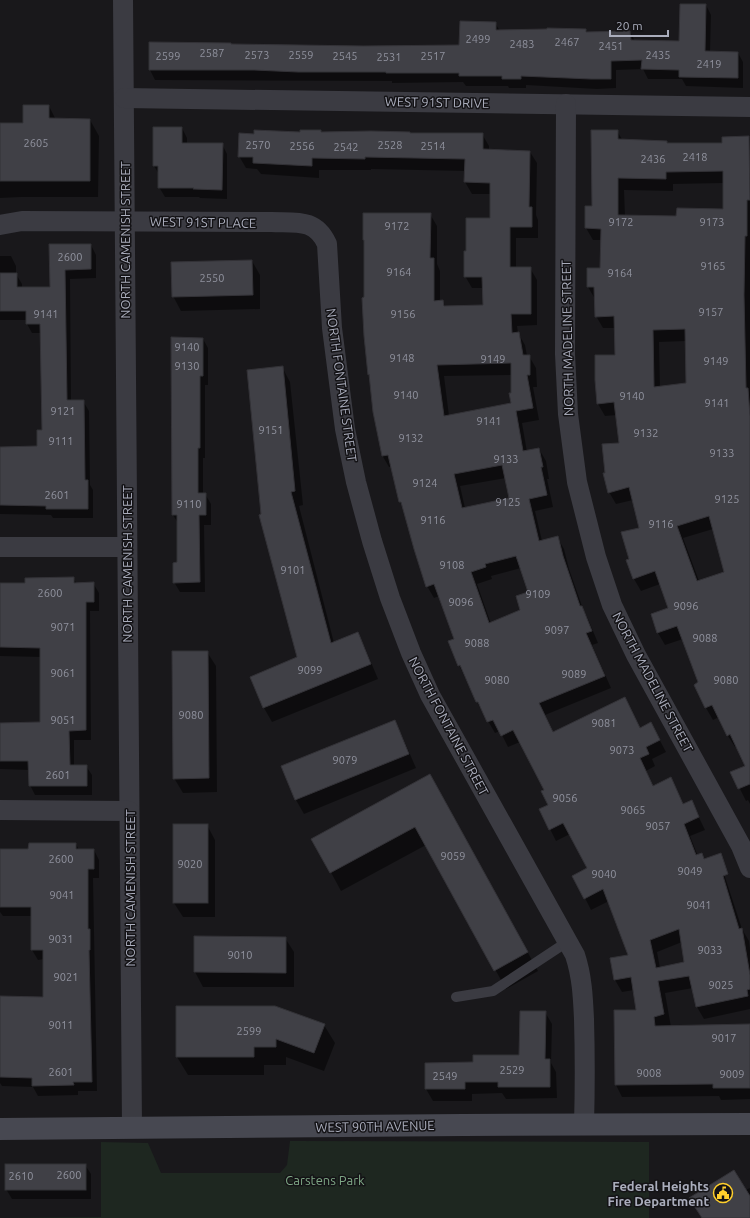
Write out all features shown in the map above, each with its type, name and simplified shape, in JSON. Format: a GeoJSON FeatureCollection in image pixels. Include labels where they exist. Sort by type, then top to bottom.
{"type":"FeatureCollection","features":[{"type":"Feature","properties":{"kind":"street","name":"NORTH CAMENISH STREET"},"geometry":{"type":"LineString","coordinates":[[123,0],[132,1128]]}},
{"type":"Feature","properties":{"kind":"street","name":"WEST 91ST DRIVE"},"geometry":{"type":"LineString","coordinates":[[124,98],[750,107]]}},
{"type":"Feature","properties":{"kind":"street","name":"NORTH MADELINE STREET"},"geometry":{"type":"LineString","coordinates":[[566,104],[565,354],[568,414],[577,482],[596,557],[612,605],[636,655],[741,846],[750,868]]}},
{"type":"Feature","properties":{"kind":"street","name":"WEST 91ST PLACE"},"geometry":{"type":"LineString","coordinates":[[0,225],[22,221],[287,223]]}},
{"type":"Feature","properties":{"kind":"street","name":"NORTH FONTAINE STREET"},"geometry":{"type":"LineString","coordinates":[[287,223],[302,224],[314,227],[322,234],[327,244],[331,315],[345,429],[356,482],[372,541],[390,598],[411,653],[430,695],[575,955],[579,967],[582,989],[585,1051],[584,1125]]}},
{"type":"Feature","properties":{"kind":"street"},"geometry":{"type":"LineString","coordinates":[[0,547],[127,547]]}},
{"type":"Feature","properties":{"kind":"street"},"geometry":{"type":"LineString","coordinates":[[0,810],[129,811]]}},
{"type":"Feature","properties":{"kind":"street","name":"WEST 90TH AVENUE"},"geometry":{"type":"LineString","coordinates":[[0,1129],[750,1124]]}},
{"type":"Feature","properties":{"kind":"lane"},"geometry":{"type":"LineString","coordinates":[[456,997],[493,992],[567,942]]}},
{"type":"Feature","properties":{"kind":"green space","name":"Carstens Park"},"geometry":{"type":"Polygon","coordinates":[[[290,1141],[649,1142],[649,1218],[0,1218],[101,1217],[101,1142],[148,1143],[161,1173],[280,1173],[287,1165],[290,1141]]]}},
{"type":"Feature","properties":{"kind":"building"},"geometry":{"type":"Polygon","coordinates":[[[680,4],[706,4],[705,51],[738,52],[738,78],[679,77],[679,70],[641,69],[642,60],[611,61],[611,79],[521,76],[521,79],[502,79],[502,76],[459,76],[459,73],[149,70],[149,42],[364,46],[459,45],[460,21],[496,22],[496,30],[547,28],[586,29],[586,32],[630,31],[631,40],[679,41],[680,4]]]}},
{"type":"Feature","properties":{"kind":"building"},"geometry":{"type":"Polygon","coordinates":[[[23,105],[49,105],[49,118],[90,119],[90,181],[0,181],[0,123],[23,123],[23,105]]]}},
{"type":"Feature","properties":{"kind":"building"},"geometry":{"type":"Polygon","coordinates":[[[153,127],[182,127],[182,143],[223,143],[222,190],[158,188],[158,166],[153,166],[153,127]]]}},
{"type":"Feature","properties":{"kind":"building"},"geometry":{"type":"Polygon","coordinates":[[[254,130],[300,132],[300,130],[321,130],[321,132],[371,131],[410,133],[483,133],[483,149],[530,151],[529,207],[532,207],[532,227],[510,227],[510,267],[531,267],[531,314],[511,314],[512,333],[519,332],[523,355],[530,355],[530,375],[527,375],[533,408],[516,411],[523,451],[539,448],[543,467],[541,467],[547,495],[529,499],[539,541],[558,536],[563,556],[580,606],[582,606],[592,631],[586,633],[605,676],[539,703],[553,732],[625,697],[640,728],[651,722],[660,740],[646,747],[649,754],[640,758],[653,786],[671,777],[683,804],[692,800],[699,817],[684,824],[696,855],[702,853],[704,859],[721,853],[728,874],[723,876],[739,929],[742,928],[750,975],[750,989],[747,990],[748,996],[696,1007],[689,976],[658,981],[664,1014],[654,1017],[655,1026],[750,1024],[750,1088],[713,1088],[713,1084],[615,1085],[614,1010],[636,1010],[631,977],[614,980],[610,958],[628,955],[603,889],[584,899],[572,876],[587,868],[563,823],[549,830],[539,809],[548,805],[541,791],[544,790],[513,730],[501,736],[493,720],[487,722],[478,702],[476,702],[460,665],[458,666],[448,641],[454,639],[434,584],[426,587],[401,502],[399,502],[388,455],[382,456],[373,412],[364,336],[362,298],[364,297],[363,213],[431,213],[430,258],[434,258],[434,301],[443,300],[444,306],[483,305],[482,277],[464,277],[464,251],[466,251],[466,218],[490,218],[490,183],[464,182],[465,159],[365,157],[365,159],[312,158],[312,166],[253,163],[253,157],[238,157],[239,133],[254,134],[254,130]],[[511,363],[437,365],[444,416],[511,403],[509,393],[511,393],[511,363]],[[502,465],[454,474],[462,508],[509,498],[502,465]],[[516,556],[485,564],[486,567],[471,572],[489,623],[520,610],[516,596],[528,592],[516,556]],[[679,929],[650,940],[656,968],[684,962],[679,929]]]}},
{"type":"Feature","properties":{"kind":"building"},"geometry":{"type":"Polygon","coordinates":[[[591,130],[618,130],[618,139],[667,141],[667,143],[722,143],[722,137],[749,136],[750,200],[747,200],[744,295],[746,388],[748,388],[750,416],[750,784],[738,789],[730,772],[745,766],[730,734],[727,736],[712,705],[705,708],[694,685],[698,682],[677,626],[657,633],[651,614],[668,608],[655,571],[633,579],[626,560],[629,559],[621,532],[639,528],[629,487],[608,493],[603,473],[605,473],[602,444],[619,443],[614,402],[597,404],[595,355],[615,355],[614,316],[595,317],[594,287],[587,287],[587,268],[600,268],[601,229],[585,228],[585,206],[592,206],[591,130]],[[723,171],[666,172],[666,179],[618,178],[618,215],[676,216],[677,208],[723,209],[723,171]],[[685,329],[653,330],[654,387],[686,383],[685,329]],[[709,516],[677,526],[697,581],[724,572],[709,516]]]}},
{"type":"Feature","properties":{"kind":"building"},"geometry":{"type":"Polygon","coordinates":[[[49,244],[91,244],[91,269],[65,270],[67,400],[84,400],[85,480],[88,480],[88,509],[46,509],[46,506],[0,505],[0,447],[37,446],[37,430],[42,430],[40,324],[26,324],[26,311],[0,311],[0,273],[17,273],[17,287],[50,287],[49,244]]]}},
{"type":"Feature","properties":{"kind":"building"},"geometry":{"type":"Polygon","coordinates":[[[252,260],[253,295],[172,297],[171,262],[252,260]]]}},
{"type":"Feature","properties":{"kind":"building"},"geometry":{"type":"Polygon","coordinates":[[[171,337],[203,338],[203,376],[200,376],[200,448],[198,448],[198,493],[206,493],[206,515],[199,515],[200,582],[173,583],[173,563],[177,562],[177,515],[172,515],[171,337]]]}},
{"type":"Feature","properties":{"kind":"building"},"geometry":{"type":"Polygon","coordinates":[[[283,366],[295,491],[291,492],[331,643],[358,632],[371,664],[263,708],[250,677],[297,657],[259,515],[261,514],[247,370],[283,366]]]}},
{"type":"Feature","properties":{"kind":"building"},"geometry":{"type":"Polygon","coordinates":[[[74,577],[74,583],[94,582],[94,602],[86,602],[86,730],[69,731],[70,765],[87,765],[87,786],[29,786],[28,761],[0,761],[0,723],[40,722],[40,648],[0,647],[0,583],[25,583],[25,578],[74,577]]]}},
{"type":"Feature","properties":{"kind":"building"},"geometry":{"type":"Polygon","coordinates":[[[172,651],[208,651],[209,778],[173,779],[172,651]]]}},
{"type":"Feature","properties":{"kind":"building"},"geometry":{"type":"Polygon","coordinates":[[[395,720],[409,754],[295,800],[281,766],[395,720]]]}},
{"type":"Feature","properties":{"kind":"building"},"geometry":{"type":"Polygon","coordinates":[[[430,774],[528,952],[494,971],[415,827],[330,873],[311,839],[430,774]]]}},
{"type":"Feature","properties":{"kind":"building"},"geometry":{"type":"Polygon","coordinates":[[[173,824],[208,824],[208,903],[173,903],[173,824]]]}},
{"type":"Feature","properties":{"kind":"building"},"geometry":{"type":"Polygon","coordinates":[[[29,843],[76,843],[76,849],[94,849],[94,869],[88,869],[92,1082],[73,1082],[74,1085],[32,1086],[32,1078],[0,1077],[0,996],[43,997],[43,950],[31,950],[31,907],[0,907],[0,849],[28,849],[29,843]]]}},
{"type":"Feature","properties":{"kind":"building"},"geometry":{"type":"Polygon","coordinates":[[[194,936],[286,937],[286,973],[194,972],[194,936]]]}},
{"type":"Feature","properties":{"kind":"building"},"geometry":{"type":"Polygon","coordinates":[[[176,1006],[275,1006],[325,1024],[314,1053],[276,1039],[276,1047],[254,1047],[254,1057],[176,1057],[176,1006]]]}},
{"type":"Feature","properties":{"kind":"building"},"geometry":{"type":"Polygon","coordinates":[[[520,1011],[546,1011],[545,1059],[550,1059],[550,1087],[498,1087],[498,1082],[465,1082],[465,1089],[425,1089],[425,1063],[473,1062],[473,1055],[519,1055],[520,1011]]]}},
{"type":"Feature","properties":{"kind":"building"},"geometry":{"type":"Polygon","coordinates":[[[5,1164],[86,1164],[86,1190],[5,1190],[5,1164]]]}},
{"type":"Feature","properties":{"kind":"building","name":"Federal Heights Fire Department"},"geometry":{"type":"Polygon","coordinates":[[[734,1170],[750,1196],[750,1218],[702,1218],[689,1198],[734,1170]]]}},
{"type":"Feature","properties":{"kind":"place","name":"Federal Heights Fire Department"},"geometry":{"type":"Point","coordinates":[723,1193]}}]}
